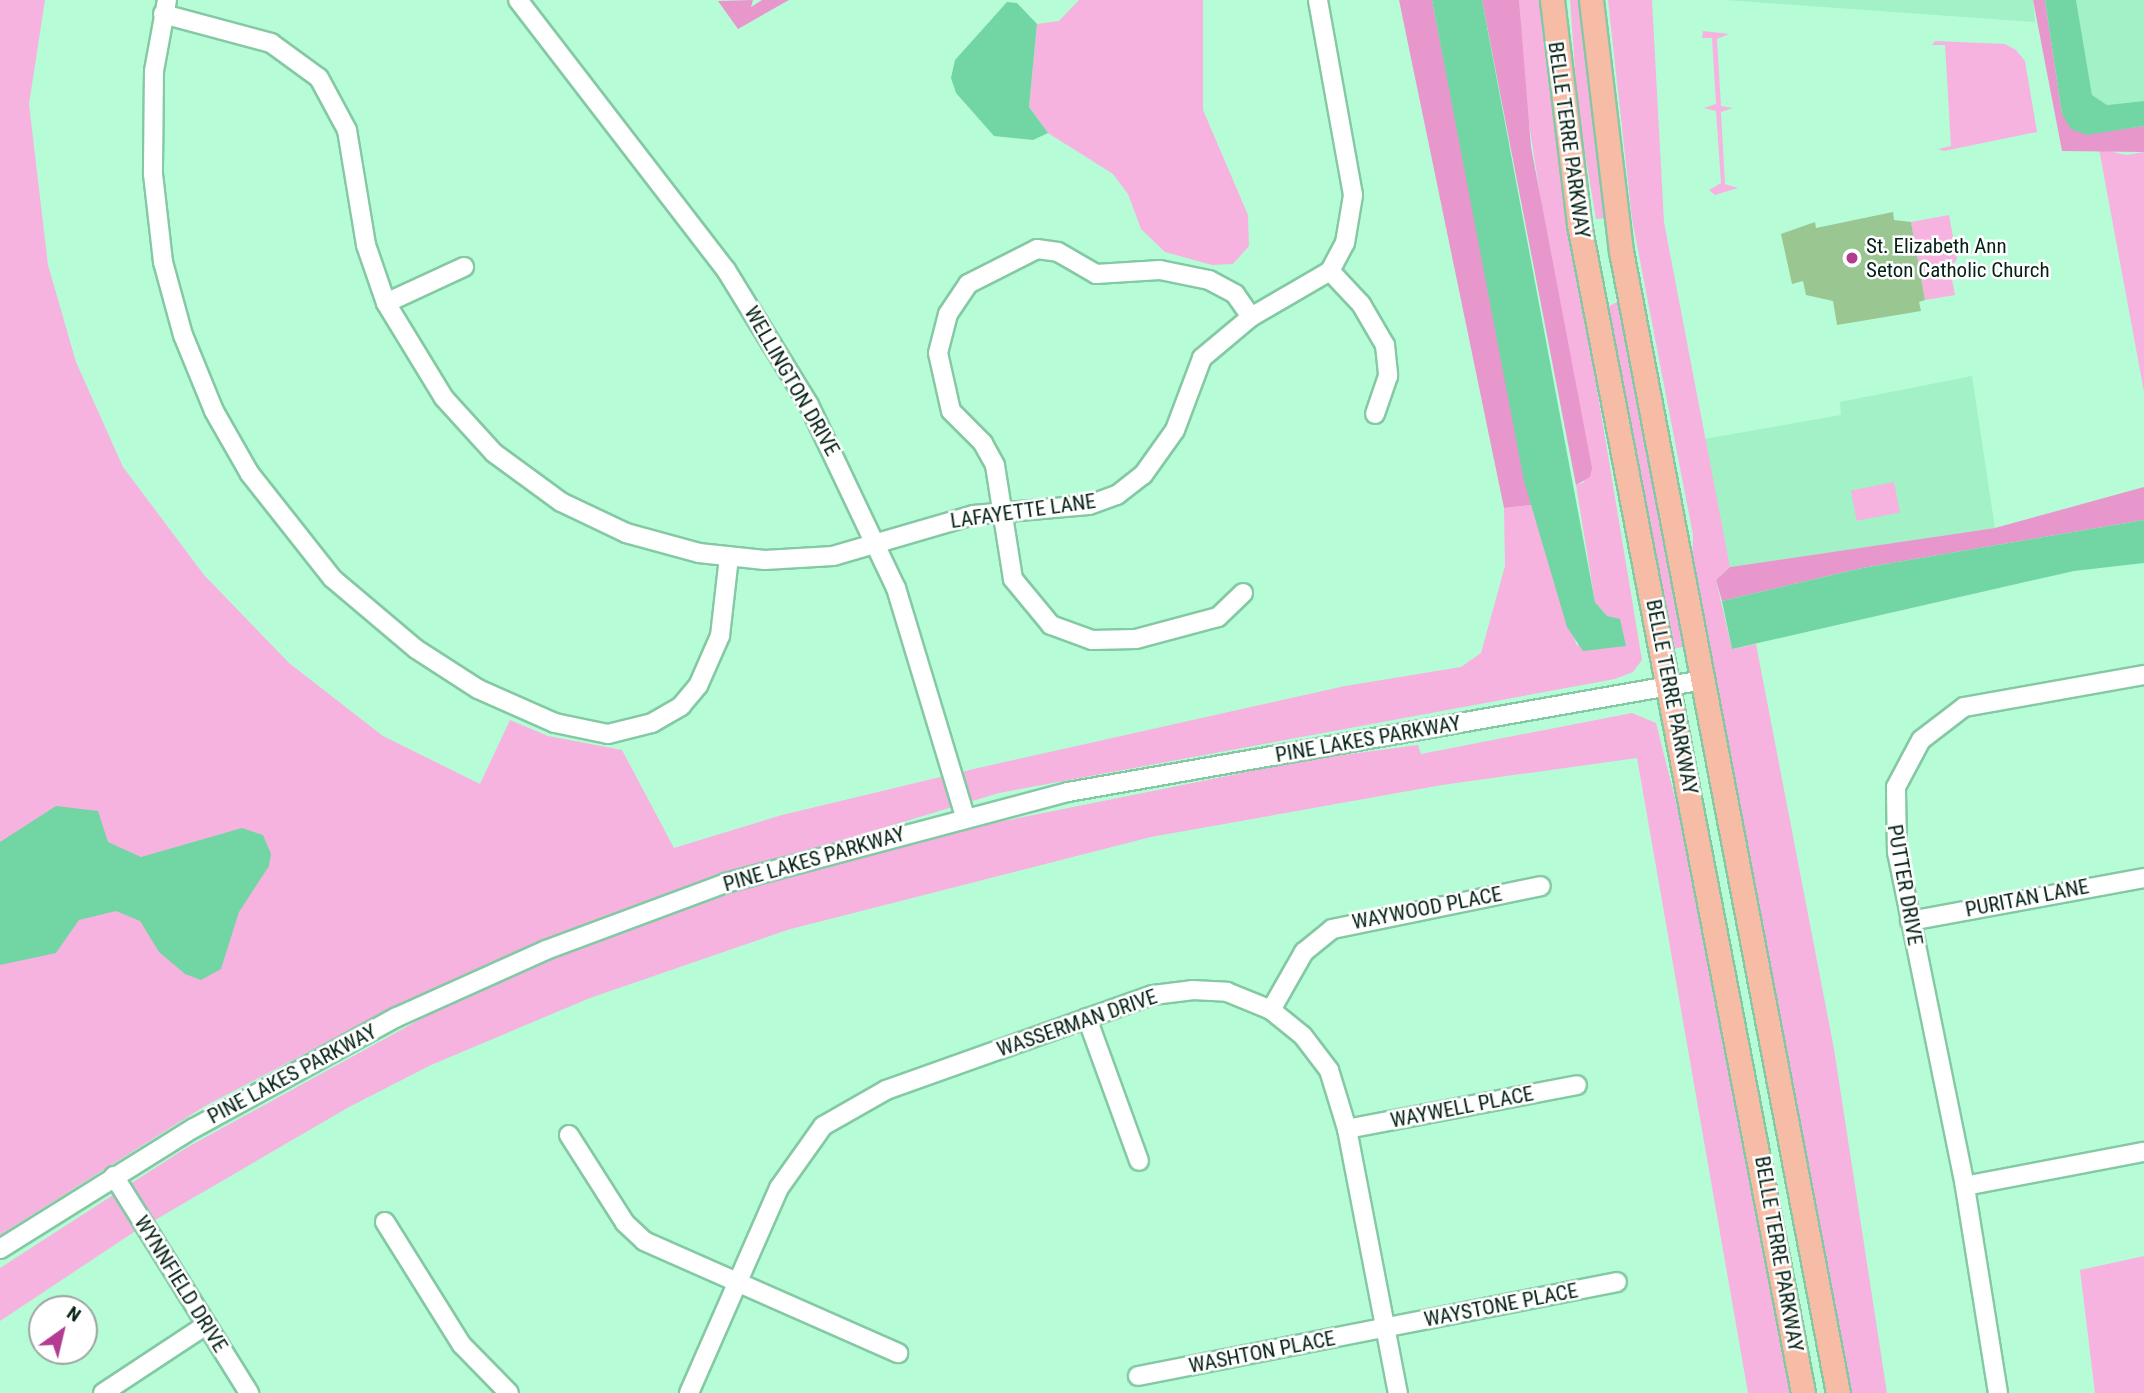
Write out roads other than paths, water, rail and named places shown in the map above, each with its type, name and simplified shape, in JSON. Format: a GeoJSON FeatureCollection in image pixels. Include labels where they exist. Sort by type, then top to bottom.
{"type":"FeatureCollection","features":[{"type":"Feature","properties":{"kind":"main road","name":"BELLE TERRE PARKWAY"},"geometry":{"type":"LineString","coordinates":[[1552,0],[1568,161],[1804,1393]]}},
{"type":"Feature","properties":{"kind":"main road","name":"BELLE TERRE PARKWAY"},"geometry":{"type":"LineString","coordinates":[[1591,0],[1614,212],[1838,1393]]}},
{"type":"Feature","properties":{"kind":"street","name":"WELLINGTON DRIVE"},"geometry":{"type":"LineString","coordinates":[[518,0],[748,303],[809,405],[877,543],[923,668],[965,816]]}},
{"type":"Feature","properties":{"kind":"street"},"geometry":{"type":"LineString","coordinates":[[1318,0],[1353,195],[1351,226],[1329,271],[1361,303],[1385,345],[1388,376],[1376,414]]}},
{"type":"Feature","properties":{"kind":"street","name":"LAFAYETTE LANE"},"geometry":{"type":"LineString","coordinates":[[165,7],[271,43],[319,78],[349,137],[366,245],[386,303],[444,398],[478,438],[536,486],[626,533],[729,557],[822,558],[1003,511],[1089,505],[1130,486],[1175,430],[1202,358],[1251,317],[1329,271]]}},
{"type":"Feature","properties":{"kind":"street"},"geometry":{"type":"LineString","coordinates":[[165,7],[154,71],[153,174],[163,262],[183,335],[214,411],[250,474],[298,540],[350,595],[478,689],[555,723],[608,734],[652,723],[681,706],[698,686],[717,649],[729,557]]}},
{"type":"Feature","properties":{"kind":"street"},"geometry":{"type":"LineString","coordinates":[[1243,593],[1218,617],[1136,639],[1072,635],[1051,625],[1017,587],[991,454],[950,411],[940,379],[943,326],[975,278],[1028,251],[1049,249],[1096,274],[1160,270],[1209,280],[1235,294],[1251,317]]}},
{"type":"Feature","properties":{"kind":"street"},"geometry":{"type":"LineString","coordinates":[[386,303],[464,267]]}},
{"type":"Feature","properties":{"kind":"street","name":"PUTTER DRIVE"},"geometry":{"type":"LineString","coordinates":[[1997,1393],[1965,1186],[1910,921],[1894,801],[1900,773],[1921,740],[1952,713],[1978,703],[2144,676]]}},
{"type":"Feature","properties":{"kind":"street","name":"PINE LAKES PARKWAY"},"geometry":{"type":"LineString","coordinates":[[0,1249],[114,1176],[321,1057],[534,955],[726,883],[965,816],[1068,792],[1703,680]]}},
{"type":"Feature","properties":{"kind":"street","name":"PURITAN LANE"},"geometry":{"type":"LineString","coordinates":[[1910,921],[2144,878]]}},
{"type":"Feature","properties":{"kind":"street","name":"WAYWOOD PLACE"},"geometry":{"type":"LineString","coordinates":[[1270,1010],[1304,952],[1332,929],[1541,886]]}},
{"type":"Feature","properties":{"kind":"street","name":"WASSERMAN DRIVE"},"geometry":{"type":"LineString","coordinates":[[689,1393],[792,1163],[833,1119],[875,1094],[1087,1018],[1182,990],[1227,992],[1270,1010],[1303,1035],[1324,1062],[1347,1129],[1398,1393]]}},
{"type":"Feature","properties":{"kind":"street"},"geometry":{"type":"LineString","coordinates":[[1087,1018],[1139,1161]]}},
{"type":"Feature","properties":{"kind":"street","name":"WAYWELL PLACE"},"geometry":{"type":"LineString","coordinates":[[1347,1129],[1577,1085]]}},
{"type":"Feature","properties":{"kind":"street"},"geometry":{"type":"LineString","coordinates":[[569,1135],[638,1237],[898,1353]]}},
{"type":"Feature","properties":{"kind":"street"},"geometry":{"type":"LineString","coordinates":[[1965,1186],[2144,1152]]}},
{"type":"Feature","properties":{"kind":"street","name":"WYNNFIELD DRIVE"},"geometry":{"type":"LineString","coordinates":[[114,1176],[248,1393]]}},
{"type":"Feature","properties":{"kind":"street"},"geometry":{"type":"LineString","coordinates":[[385,1222],[463,1345],[509,1393]]}},
{"type":"Feature","properties":{"kind":"street","name":"WAYSTONE PLACE"},"geometry":{"type":"LineString","coordinates":[[1385,1327],[1617,1282]]}},
{"type":"Feature","properties":{"kind":"street"},"geometry":{"type":"LineString","coordinates":[[103,1393],[206,1325]]}},
{"type":"Feature","properties":{"kind":"street","name":"WASHTON PLACE"},"geometry":{"type":"LineString","coordinates":[[1138,1376],[1385,1327]]}},
{"type":"Feature","properties":{"kind":"place","name":"St. Elizabeth Ann Seton Catholic Church"},"geometry":{"type":"Point","coordinates":[1852,258]}}]}
